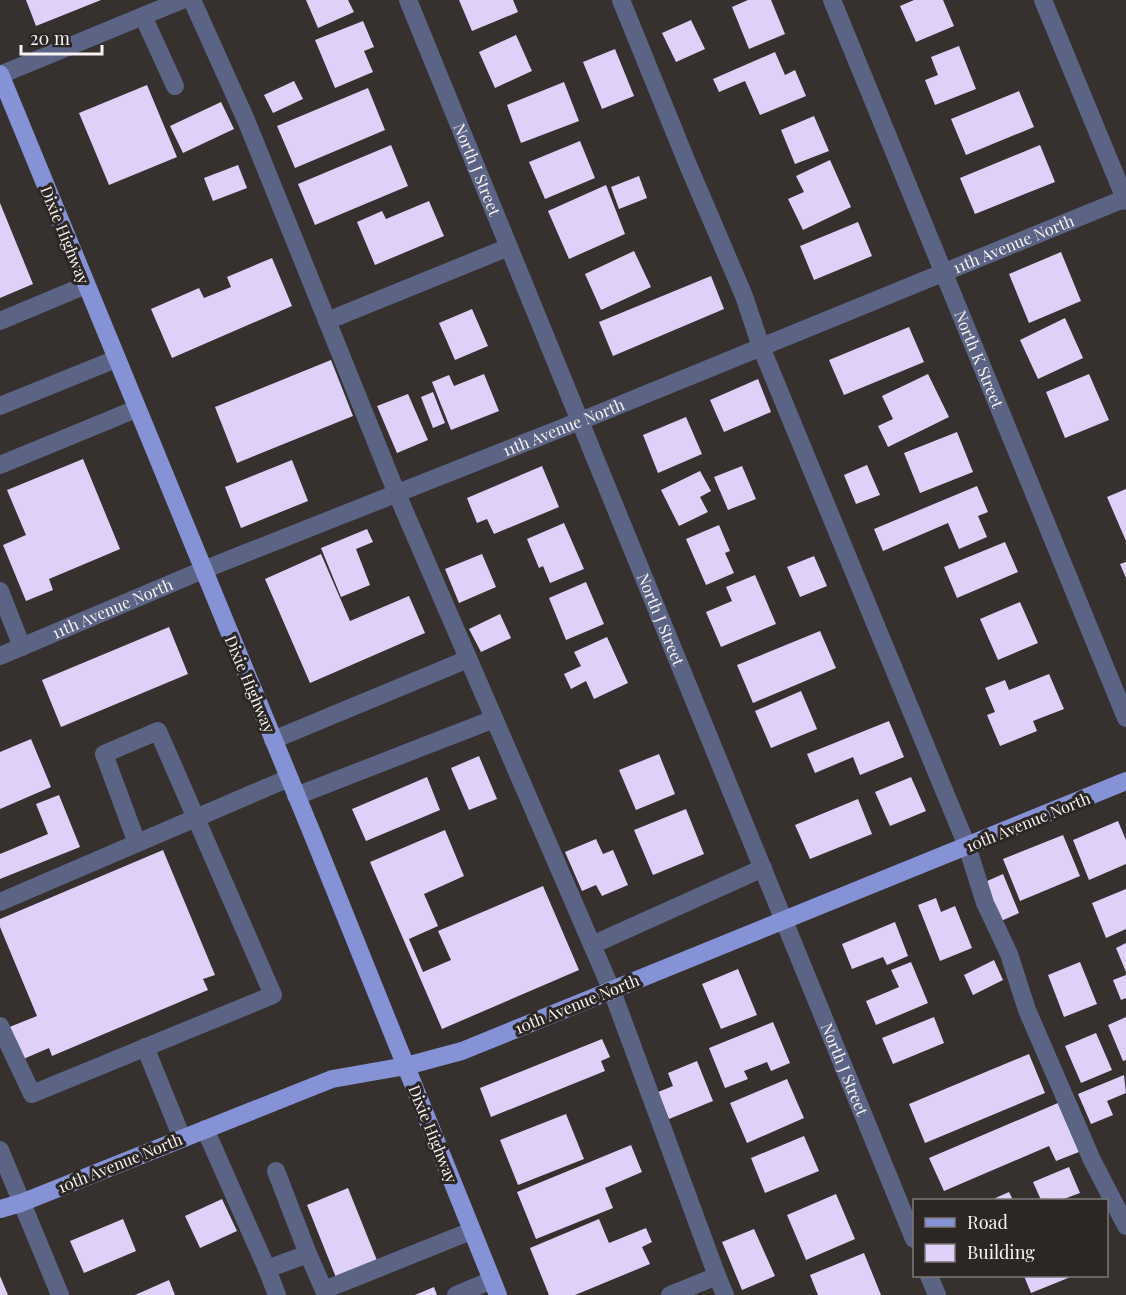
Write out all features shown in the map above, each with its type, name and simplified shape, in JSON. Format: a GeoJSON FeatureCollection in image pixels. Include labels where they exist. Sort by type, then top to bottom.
{"type":"FeatureCollection","features":[{"type":"Feature","properties":{"kind":"main road","name":"Dixie Highway"},"geometry":{"type":"LineString","coordinates":[[0,75],[495,1287]]}},
{"type":"Feature","properties":{"kind":"main road","name":"10th Avenue North"},"geometry":{"type":"LineString","coordinates":[[0,1209],[21,1203],[332,1078],[406,1066],[462,1051],[1126,782]]}},
{"type":"Feature","properties":{"kind":"main road","name":"10th Avenue North"},"geometry":{"type":"LineString","coordinates":[[0,1215],[21,1203]]}},
{"type":"Feature","properties":{"kind":"street"},"geometry":{"type":"LineString","coordinates":[[0,75],[182,0]]}},
{"type":"Feature","properties":{"kind":"street"},"geometry":{"type":"LineString","coordinates":[[192,0],[246,120],[397,494],[612,991],[725,1295]]}},
{"type":"Feature","properties":{"kind":"street","name":"North J Street"},"geometry":{"type":"LineString","coordinates":[[408,0],[913,1234]]}},
{"type":"Feature","properties":{"kind":"street"},"geometry":{"type":"LineString","coordinates":[[621,0],[967,846],[985,903],[1009,954],[1027,1010],[1092,1160],[1126,1226]]}},
{"type":"Feature","properties":{"kind":"street","name":"North K Street"},"geometry":{"type":"LineString","coordinates":[[832,0],[1126,718]]}},
{"type":"Feature","properties":{"kind":"street"},"geometry":{"type":"LineString","coordinates":[[1043,0],[1126,199]]}},
{"type":"Feature","properties":{"kind":"street"},"geometry":{"type":"LineString","coordinates":[[143,16],[175,86]]}},
{"type":"Feature","properties":{"kind":"street","name":"11th Avenue North"},"geometry":{"type":"LineString","coordinates":[[0,656],[203,570],[580,421],[1126,199]]}},
{"type":"Feature","properties":{"kind":"street"},"geometry":{"type":"LineString","coordinates":[[327,321],[509,247]]}},
{"type":"Feature","properties":{"kind":"street"},"geometry":{"type":"LineString","coordinates":[[0,321],[86,285]]}},
{"type":"Feature","properties":{"kind":"street"},"geometry":{"type":"LineString","coordinates":[[0,406],[116,358]]}},
{"type":"Feature","properties":{"kind":"street"},"geometry":{"type":"LineString","coordinates":[[0,465],[136,408]]}},
{"type":"Feature","properties":{"kind":"street"},"geometry":{"type":"LineString","coordinates":[[0,591],[22,647]]}},
{"type":"Feature","properties":{"kind":"street"},"geometry":{"type":"LineString","coordinates":[[273,740],[468,659]]}},
{"type":"Feature","properties":{"kind":"street"},"geometry":{"type":"LineString","coordinates":[[296,796],[494,719]]}},
{"type":"Feature","properties":{"kind":"street"},"geometry":{"type":"LineString","coordinates":[[0,1026],[32,1095],[273,995],[158,731],[104,754],[137,843]]}},
{"type":"Feature","properties":{"kind":"street"},"geometry":{"type":"LineString","coordinates":[[0,902],[289,778]]}},
{"type":"Feature","properties":{"kind":"street"},"geometry":{"type":"LineString","coordinates":[[592,945],[763,868]]}},
{"type":"Feature","properties":{"kind":"street"},"geometry":{"type":"LineString","coordinates":[[145,1047],[182,1138]]}},
{"type":"Feature","properties":{"kind":"street"},"geometry":{"type":"LineString","coordinates":[[205,1129],[277,1295]]}},
{"type":"Feature","properties":{"kind":"street"},"geometry":{"type":"LineString","coordinates":[[0,1150],[60,1295]]}},
{"type":"Feature","properties":{"kind":"street"},"geometry":{"type":"LineString","coordinates":[[276,1171],[324,1290],[471,1231]]}},
{"type":"Feature","properties":{"kind":"street"},"geometry":{"type":"LineString","coordinates":[[267,1269],[308,1254]]}},
{"type":"Feature","properties":{"kind":"street"},"geometry":{"type":"LineString","coordinates":[[670,1295],[717,1276]]}},
{"type":"Feature","properties":{"kind":"street"},"geometry":{"type":"LineString","coordinates":[[930,1277],[937,1295]]}},
{"type":"Feature","properties":{"kind":"street"},"geometry":{"type":"LineString","coordinates":[[456,1295],[495,1287]]}},
{"type":"Feature","properties":{"kind":"building"},"geometry":{"type":"Polygon","coordinates":[[[26,0],[101,0],[36,26],[26,0]]]}},
{"type":"Feature","properties":{"kind":"building"},"geometry":{"type":"Polygon","coordinates":[[[306,0],[348,0],[354,12],[318,28],[306,0]]]}},
{"type":"Feature","properties":{"kind":"building"},"geometry":{"type":"Polygon","coordinates":[[[459,0],[513,0],[518,12],[472,31],[459,0]]]}},
{"type":"Feature","properties":{"kind":"building"},"geometry":{"type":"Polygon","coordinates":[[[748,0],[771,0],[785,34],[749,49],[732,7],[748,0]]]}},
{"type":"Feature","properties":{"kind":"building"},"geometry":{"type":"Polygon","coordinates":[[[914,0],[943,0],[954,26],[916,42],[900,6],[914,0]]]}},
{"type":"Feature","properties":{"kind":"building"},"geometry":{"type":"Polygon","coordinates":[[[691,20],[705,49],[676,62],[662,33],[691,20]]]}},
{"type":"Feature","properties":{"kind":"building"},"geometry":{"type":"Polygon","coordinates":[[[363,21],[374,47],[364,51],[373,72],[335,88],[315,40],[363,21]]]}},
{"type":"Feature","properties":{"kind":"building"},"geometry":{"type":"Polygon","coordinates":[[[516,35],[532,71],[495,88],[479,52],[516,35]]]}},
{"type":"Feature","properties":{"kind":"building"},"geometry":{"type":"Polygon","coordinates":[[[959,46],[976,89],[935,105],[925,80],[938,75],[931,57],[959,46]]]}},
{"type":"Feature","properties":{"kind":"building"},"geometry":{"type":"Polygon","coordinates":[[[615,49],[634,96],[602,109],[583,62],[615,49]]]}},
{"type":"Feature","properties":{"kind":"building"},"geometry":{"type":"Polygon","coordinates":[[[775,52],[785,75],[795,70],[806,96],[760,115],[745,81],[719,92],[713,79],[775,52]]]}},
{"type":"Feature","properties":{"kind":"building"},"geometry":{"type":"Polygon","coordinates":[[[294,81],[303,99],[273,113],[264,95],[294,81]]]}},
{"type":"Feature","properties":{"kind":"building"},"geometry":{"type":"Polygon","coordinates":[[[564,82],[579,121],[521,143],[507,105],[564,82]]]}},
{"type":"Feature","properties":{"kind":"building"},"geometry":{"type":"Polygon","coordinates":[[[147,85],[177,157],[109,185],[79,113],[147,85]]]}},
{"type":"Feature","properties":{"kind":"building"},"geometry":{"type":"Polygon","coordinates":[[[368,88],[385,130],[295,168],[277,126],[368,88]]]}},
{"type":"Feature","properties":{"kind":"building"},"geometry":{"type":"Polygon","coordinates":[[[1019,91],[1034,127],[966,155],[951,119],[1019,91]]]}},
{"type":"Feature","properties":{"kind":"building"},"geometry":{"type":"Polygon","coordinates":[[[221,102],[234,129],[183,153],[170,126],[221,102]]]}},
{"type":"Feature","properties":{"kind":"building"},"geometry":{"type":"Polygon","coordinates":[[[814,116],[829,151],[795,164],[781,130],[814,116]]]}},
{"type":"Feature","properties":{"kind":"building"},"geometry":{"type":"Polygon","coordinates":[[[580,141],[595,178],[545,199],[529,162],[580,141]]]}},
{"type":"Feature","properties":{"kind":"building"},"geometry":{"type":"Polygon","coordinates":[[[391,145],[408,186],[315,225],[298,184],[391,145]]]}},
{"type":"Feature","properties":{"kind":"building"},"geometry":{"type":"Polygon","coordinates":[[[1040,145],[1055,182],[975,214],[960,178],[1040,145]]]}},
{"type":"Feature","properties":{"kind":"building"},"geometry":{"type":"Polygon","coordinates":[[[830,160],[851,207],[803,230],[788,199],[804,192],[796,176],[830,160]]]}},
{"type":"Feature","properties":{"kind":"building"},"geometry":{"type":"Polygon","coordinates":[[[238,165],[247,188],[213,201],[204,178],[238,165]]]}},
{"type":"Feature","properties":{"kind":"building"},"geometry":{"type":"Polygon","coordinates":[[[639,176],[647,198],[619,209],[611,187],[639,176]]]}},
{"type":"Feature","properties":{"kind":"building"},"geometry":{"type":"Polygon","coordinates":[[[606,185],[625,234],[569,259],[548,211],[606,185]]]}},
{"type":"Feature","properties":{"kind":"building"},"geometry":{"type":"Polygon","coordinates":[[[429,201],[444,236],[375,265],[357,222],[382,211],[386,219],[429,201]]]}},
{"type":"Feature","properties":{"kind":"building"},"geometry":{"type":"Polygon","coordinates":[[[0,203],[33,284],[0,298],[0,203]]]}},
{"type":"Feature","properties":{"kind":"building"},"geometry":{"type":"Polygon","coordinates":[[[858,222],[872,256],[814,280],[800,246],[858,222]]]}},
{"type":"Feature","properties":{"kind":"building"},"geometry":{"type":"Polygon","coordinates":[[[634,251],[651,287],[601,310],[585,274],[634,251]]]}},
{"type":"Feature","properties":{"kind":"building"},"geometry":{"type":"Polygon","coordinates":[[[1061,252],[1081,301],[1029,323],[1009,274],[1061,252]]]}},
{"type":"Feature","properties":{"kind":"building"},"geometry":{"type":"Polygon","coordinates":[[[272,258],[292,306],[172,358],[151,309],[199,288],[204,298],[231,287],[227,277],[272,258]]]}},
{"type":"Feature","properties":{"kind":"building"},"geometry":{"type":"Polygon","coordinates":[[[711,276],[724,309],[613,356],[599,322],[711,276]]]}},
{"type":"Feature","properties":{"kind":"building"},"geometry":{"type":"Polygon","coordinates":[[[472,309],[488,346],[455,360],[439,323],[472,309]]]}},
{"type":"Feature","properties":{"kind":"building"},"geometry":{"type":"Polygon","coordinates":[[[1065,318],[1083,358],[1038,379],[1020,340],[1065,318]]]}},
{"type":"Feature","properties":{"kind":"building"},"geometry":{"type":"Polygon","coordinates":[[[909,327],[924,362],[844,395],[829,360],[909,327]]]}},
{"type":"Feature","properties":{"kind":"building"},"geometry":{"type":"Polygon","coordinates":[[[331,360],[353,416],[237,463],[215,407],[331,360]]]}},
{"type":"Feature","properties":{"kind":"building"},"geometry":{"type":"Polygon","coordinates":[[[484,374],[499,411],[451,430],[432,382],[449,375],[454,386],[484,374]]]}},
{"type":"Feature","properties":{"kind":"building"},"geometry":{"type":"Polygon","coordinates":[[[928,374],[949,417],[888,447],[878,426],[893,419],[882,396],[928,374]]]}},
{"type":"Feature","properties":{"kind":"building"},"geometry":{"type":"Polygon","coordinates":[[[1089,374],[1109,420],[1065,438],[1046,392],[1089,374]]]}},
{"type":"Feature","properties":{"kind":"building"},"geometry":{"type":"Polygon","coordinates":[[[758,379],[771,412],[724,432],[710,400],[758,379]]]}},
{"type":"Feature","properties":{"kind":"building"},"geometry":{"type":"Polygon","coordinates":[[[433,392],[445,423],[433,428],[421,397],[433,392]]]}},
{"type":"Feature","properties":{"kind":"building"},"geometry":{"type":"Polygon","coordinates":[[[408,394],[428,440],[397,453],[377,406],[408,394]]]}},
{"type":"Feature","properties":{"kind":"building"},"geometry":{"type":"Polygon","coordinates":[[[686,417],[702,454],[658,473],[643,435],[686,417]]]}},
{"type":"Feature","properties":{"kind":"building"},"geometry":{"type":"Polygon","coordinates":[[[957,432],[973,472],[920,493],[904,453],[957,432]]]}},
{"type":"Feature","properties":{"kind":"building"},"geometry":{"type":"Polygon","coordinates":[[[83,459],[120,549],[49,579],[53,590],[26,601],[3,545],[26,535],[7,490],[83,459]]]}},
{"type":"Feature","properties":{"kind":"building"},"geometry":{"type":"Polygon","coordinates":[[[292,460],[308,501],[241,528],[225,487],[292,460]]]}},
{"type":"Feature","properties":{"kind":"building"},"geometry":{"type":"Polygon","coordinates":[[[867,465],[880,495],[856,504],[844,475],[867,465]]]}},
{"type":"Feature","properties":{"kind":"building"},"geometry":{"type":"Polygon","coordinates":[[[542,466],[559,507],[494,534],[487,519],[477,523],[467,498],[542,466]]]}},
{"type":"Feature","properties":{"kind":"building"},"geometry":{"type":"Polygon","coordinates":[[[742,466],[756,499],[728,510],[714,477],[742,466]]]}},
{"type":"Feature","properties":{"kind":"building"},"geometry":{"type":"Polygon","coordinates":[[[700,471],[711,491],[700,497],[708,512],[679,526],[661,490],[700,471]]]}},
{"type":"Feature","properties":{"kind":"building"},"geometry":{"type":"Polygon","coordinates":[[[977,486],[988,512],[978,516],[987,537],[959,549],[948,523],[883,551],[874,529],[977,486]]]}},
{"type":"Feature","properties":{"kind":"building"},"geometry":{"type":"Polygon","coordinates":[[[1126,489],[1126,541],[1107,497],[1126,489]]]}},
{"type":"Feature","properties":{"kind":"building"},"geometry":{"type":"Polygon","coordinates":[[[564,523],[584,569],[550,583],[543,566],[539,568],[527,539],[564,523]]]}},
{"type":"Feature","properties":{"kind":"building"},"geometry":{"type":"Polygon","coordinates":[[[719,525],[730,551],[725,553],[734,573],[706,585],[686,539],[719,525]]]}},
{"type":"Feature","properties":{"kind":"building"},"geometry":{"type":"Polygon","coordinates":[[[367,529],[373,542],[356,549],[370,585],[341,597],[321,548],[367,529]]]}},
{"type":"Feature","properties":{"kind":"building"},"geometry":{"type":"Polygon","coordinates":[[[1005,542],[1018,572],[957,598],[944,567],[1005,542]]]}},
{"type":"Feature","properties":{"kind":"building"},"geometry":{"type":"Polygon","coordinates":[[[321,554],[350,621],[409,596],[425,633],[310,683],[265,579],[321,554]]]}},
{"type":"Feature","properties":{"kind":"building"},"geometry":{"type":"Polygon","coordinates":[[[482,554],[496,587],[459,603],[445,569],[482,554]]]}},
{"type":"Feature","properties":{"kind":"building"},"geometry":{"type":"Polygon","coordinates":[[[814,556],[827,586],[800,597],[787,567],[814,556]]]}},
{"type":"Feature","properties":{"kind":"building"},"geometry":{"type":"Polygon","coordinates":[[[1126,562],[1126,578],[1120,564],[1126,562]]]}},
{"type":"Feature","properties":{"kind":"building"},"geometry":{"type":"Polygon","coordinates":[[[755,575],[776,624],[721,647],[706,612],[732,601],[726,587],[755,575]]]}},
{"type":"Feature","properties":{"kind":"building"},"geometry":{"type":"Polygon","coordinates":[[[586,582],[604,624],[566,640],[549,598],[586,582]]]}},
{"type":"Feature","properties":{"kind":"building"},"geometry":{"type":"Polygon","coordinates":[[[1020,602],[1038,643],[998,660],[980,619],[1020,602]]]}},
{"type":"Feature","properties":{"kind":"building"},"geometry":{"type":"Polygon","coordinates":[[[500,614],[511,638],[481,652],[469,629],[500,614]]]}},
{"type":"Feature","properties":{"kind":"building"},"geometry":{"type":"Polygon","coordinates":[[[169,627],[188,674],[61,727],[42,680],[169,627]]]}},
{"type":"Feature","properties":{"kind":"building"},"geometry":{"type":"Polygon","coordinates":[[[820,631],[836,668],[753,703],[737,665],[820,631]]]}},
{"type":"Feature","properties":{"kind":"building"},"geometry":{"type":"Polygon","coordinates":[[[607,637],[628,683],[594,699],[586,681],[571,689],[564,674],[581,666],[574,652],[607,637]]]}},
{"type":"Feature","properties":{"kind":"building"},"geometry":{"type":"Polygon","coordinates":[[[1049,674],[1064,709],[1033,721],[1037,731],[1000,746],[987,715],[995,712],[985,688],[1005,680],[1009,690],[1049,674]]]}},
{"type":"Feature","properties":{"kind":"building"},"geometry":{"type":"Polygon","coordinates":[[[801,691],[817,729],[771,748],[755,711],[801,691]]]}},
{"type":"Feature","properties":{"kind":"building"},"geometry":{"type":"Polygon","coordinates":[[[889,721],[904,757],[860,775],[853,757],[815,773],[807,754],[889,721]]]}},
{"type":"Feature","properties":{"kind":"building"},"geometry":{"type":"Polygon","coordinates":[[[31,739],[51,787],[0,809],[0,752],[31,739]]]}},
{"type":"Feature","properties":{"kind":"building"},"geometry":{"type":"Polygon","coordinates":[[[659,754],[675,794],[636,810],[619,770],[659,754]]]}},
{"type":"Feature","properties":{"kind":"building"},"geometry":{"type":"Polygon","coordinates":[[[479,756],[497,799],[469,810],[451,768],[479,756]]]}},
{"type":"Feature","properties":{"kind":"building"},"geometry":{"type":"Polygon","coordinates":[[[427,777],[440,810],[366,841],[352,809],[427,777]]]}},
{"type":"Feature","properties":{"kind":"building"},"geometry":{"type":"Polygon","coordinates":[[[911,777],[926,811],[890,826],[875,792],[911,777]]]}},
{"type":"Feature","properties":{"kind":"building"},"geometry":{"type":"Polygon","coordinates":[[[59,795],[80,847],[0,879],[0,854],[48,834],[36,804],[59,795]]]}},
{"type":"Feature","properties":{"kind":"building"},"geometry":{"type":"Polygon","coordinates":[[[858,799],[872,834],[810,859],[795,825],[858,799]]]}},
{"type":"Feature","properties":{"kind":"building"},"geometry":{"type":"Polygon","coordinates":[[[686,809],[704,854],[653,875],[634,830],[686,809]]]}},
{"type":"Feature","properties":{"kind":"building"},"geometry":{"type":"Polygon","coordinates":[[[1118,821],[1126,840],[1126,864],[1089,880],[1073,840],[1118,821]]]}},
{"type":"Feature","properties":{"kind":"building"},"geometry":{"type":"Polygon","coordinates":[[[445,830],[464,876],[424,894],[438,926],[409,939],[423,972],[451,960],[438,931],[543,886],[579,970],[442,1029],[370,862],[445,830]]]}},
{"type":"Feature","properties":{"kind":"building"},"geometry":{"type":"Polygon","coordinates":[[[1063,835],[1080,876],[1020,901],[1003,859],[1063,835]]]}},
{"type":"Feature","properties":{"kind":"building"},"geometry":{"type":"Polygon","coordinates":[[[596,839],[603,854],[613,850],[628,885],[602,896],[596,885],[582,891],[565,852],[596,839]]]}},
{"type":"Feature","properties":{"kind":"building"},"geometry":{"type":"Polygon","coordinates":[[[163,850],[215,975],[203,979],[208,990],[52,1056],[49,1048],[21,1060],[7,1028],[37,1016],[0,927],[0,919],[163,850]]]}},
{"type":"Feature","properties":{"kind":"building"},"geometry":{"type":"Polygon","coordinates":[[[1003,874],[1019,913],[1001,921],[985,882],[1003,874]]]}},
{"type":"Feature","properties":{"kind":"building"},"geometry":{"type":"Polygon","coordinates":[[[1126,889],[1126,929],[1106,938],[1092,903],[1126,889]]]}},
{"type":"Feature","properties":{"kind":"building"},"geometry":{"type":"Polygon","coordinates":[[[936,898],[941,912],[955,906],[972,948],[940,961],[918,905],[936,898]]]}},
{"type":"Feature","properties":{"kind":"building"},"geometry":{"type":"Polygon","coordinates":[[[895,922],[908,956],[887,965],[883,957],[852,969],[842,944],[895,922]]]}},
{"type":"Feature","properties":{"kind":"building"},"geometry":{"type":"Polygon","coordinates":[[[1126,943],[1126,972],[1116,948],[1126,943]]]}},
{"type":"Feature","properties":{"kind":"building"},"geometry":{"type":"Polygon","coordinates":[[[994,960],[1003,980],[973,995],[964,975],[994,960]]]}},
{"type":"Feature","properties":{"kind":"building"},"geometry":{"type":"Polygon","coordinates":[[[911,962],[928,1003],[876,1025],[866,1001],[899,987],[891,970],[911,962]]]}},
{"type":"Feature","properties":{"kind":"building"},"geometry":{"type":"Polygon","coordinates":[[[1080,962],[1097,1004],[1064,1017],[1048,975],[1080,962]]]}},
{"type":"Feature","properties":{"kind":"building"},"geometry":{"type":"Polygon","coordinates":[[[738,969],[757,1015],[721,1029],[702,984],[738,969]]]}},
{"type":"Feature","properties":{"kind":"building"},"geometry":{"type":"Polygon","coordinates":[[[1126,975],[1126,998],[1121,1000],[1113,980],[1126,975]]]}},
{"type":"Feature","properties":{"kind":"building"},"geometry":{"type":"Polygon","coordinates":[[[934,1017],[944,1043],[893,1064],[882,1038],[934,1017]]]}},
{"type":"Feature","properties":{"kind":"building"},"geometry":{"type":"Polygon","coordinates":[[[1126,1017],[1126,1060],[1123,1061],[1108,1025],[1126,1017]]]}},
{"type":"Feature","properties":{"kind":"building"},"geometry":{"type":"Polygon","coordinates":[[[773,1022],[790,1063],[771,1071],[767,1062],[744,1071],[748,1079],[725,1088],[709,1048],[773,1022]]]}},
{"type":"Feature","properties":{"kind":"building"},"geometry":{"type":"Polygon","coordinates":[[[1096,1033],[1112,1070],[1081,1083],[1065,1046],[1096,1033]]]}},
{"type":"Feature","properties":{"kind":"building"},"geometry":{"type":"Polygon","coordinates":[[[602,1039],[610,1057],[601,1061],[605,1071],[491,1117],[480,1088],[602,1039]]]}},
{"type":"Feature","properties":{"kind":"building"},"geometry":{"type":"Polygon","coordinates":[[[1029,1054],[1045,1093],[925,1143],[909,1104],[1029,1054]]]}},
{"type":"Feature","properties":{"kind":"building"},"geometry":{"type":"Polygon","coordinates":[[[697,1061],[713,1101],[669,1119],[658,1092],[673,1086],[668,1073],[697,1061]]]}},
{"type":"Feature","properties":{"kind":"building"},"geometry":{"type":"Polygon","coordinates":[[[1124,1075],[1126,1093],[1107,1101],[1113,1115],[1091,1124],[1078,1094],[1124,1075]]]}},
{"type":"Feature","properties":{"kind":"building"},"geometry":{"type":"Polygon","coordinates":[[[787,1079],[804,1118],[747,1143],[730,1103],[787,1079]]]}},
{"type":"Feature","properties":{"kind":"building"},"geometry":{"type":"Polygon","coordinates":[[[1058,1103],[1079,1152],[1056,1161],[1049,1146],[944,1191],[929,1158],[1058,1103]]]}},
{"type":"Feature","properties":{"kind":"building"},"geometry":{"type":"Polygon","coordinates":[[[566,1114],[584,1159],[518,1185],[500,1140],[566,1114]]]}},
{"type":"Feature","properties":{"kind":"building"},"geometry":{"type":"Polygon","coordinates":[[[804,1136],[819,1171],[765,1193],[751,1158],[804,1136]]]}},
{"type":"Feature","properties":{"kind":"building"},"geometry":{"type":"Polygon","coordinates":[[[631,1145],[642,1172],[605,1188],[613,1208],[536,1239],[517,1192],[631,1145]]]}},
{"type":"Feature","properties":{"kind":"building"},"geometry":{"type":"Polygon","coordinates":[[[1069,1167],[1080,1193],[1064,1199],[1041,1199],[1033,1182],[1069,1167]]]}},
{"type":"Feature","properties":{"kind":"building"},"geometry":{"type":"Polygon","coordinates":[[[348,1188],[378,1263],[337,1280],[307,1205],[348,1188]]]}},
{"type":"Feature","properties":{"kind":"building"},"geometry":{"type":"Polygon","coordinates":[[[1009,1192],[1012,1199],[993,1199],[1009,1192]]]}},
{"type":"Feature","properties":{"kind":"building"},"geometry":{"type":"Polygon","coordinates":[[[836,1194],[855,1239],[806,1260],[787,1215],[836,1194]]]}},
{"type":"Feature","properties":{"kind":"building"},"geometry":{"type":"Polygon","coordinates":[[[222,1199],[237,1231],[200,1248],[185,1216],[222,1199]]]}},
{"type":"Feature","properties":{"kind":"building"},"geometry":{"type":"Polygon","coordinates":[[[123,1219],[136,1251],[84,1273],[70,1241],[123,1219]]]}},
{"type":"Feature","properties":{"kind":"building"},"geometry":{"type":"Polygon","coordinates":[[[599,1219],[609,1243],[646,1228],[652,1242],[642,1247],[650,1264],[575,1295],[549,1295],[530,1248],[599,1219]]]}},
{"type":"Feature","properties":{"kind":"building"},"geometry":{"type":"Polygon","coordinates":[[[754,1229],[775,1276],[742,1290],[722,1242],[754,1229]]]}},
{"type":"Feature","properties":{"kind":"building"},"geometry":{"type":"Polygon","coordinates":[[[864,1253],[881,1295],[818,1295],[810,1275],[864,1253]]]}},
{"type":"Feature","properties":{"kind":"building"},"geometry":{"type":"Polygon","coordinates":[[[0,1276],[8,1295],[0,1295],[0,1276]]]}},
{"type":"Feature","properties":{"kind":"building"},"geometry":{"type":"Polygon","coordinates":[[[1024,1277],[1071,1277],[1031,1293],[1024,1277]]]}},
{"type":"Feature","properties":{"kind":"building"},"geometry":{"type":"Polygon","coordinates":[[[169,1280],[175,1295],[135,1295],[169,1280]]]}},
{"type":"Feature","properties":{"kind":"building"},"geometry":{"type":"Polygon","coordinates":[[[434,1287],[437,1295],[415,1295],[434,1287]]]}}]}
